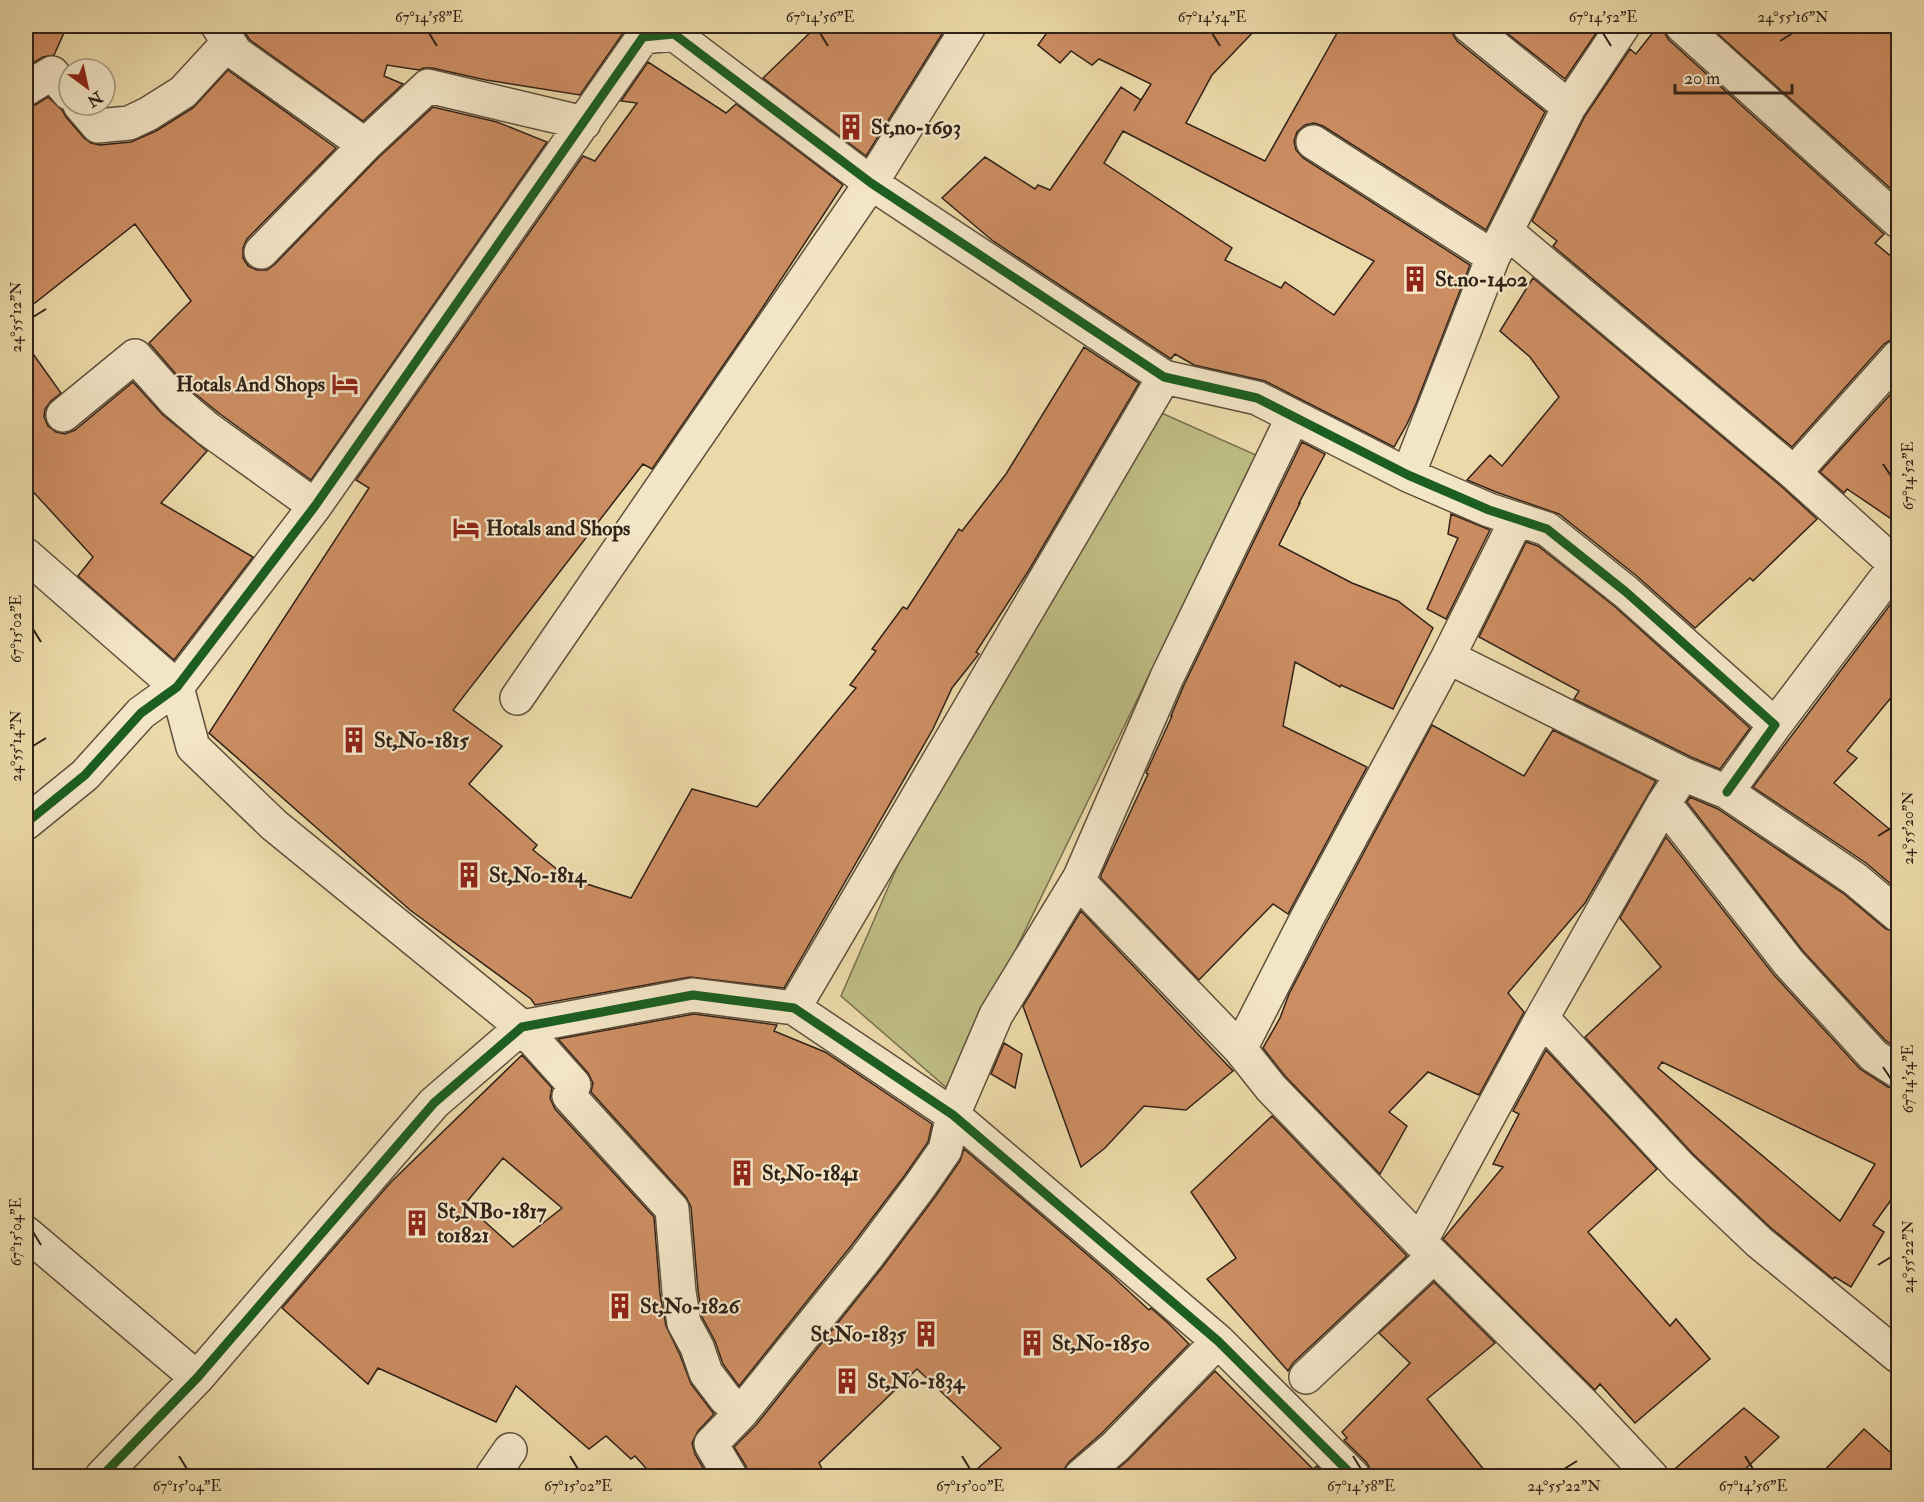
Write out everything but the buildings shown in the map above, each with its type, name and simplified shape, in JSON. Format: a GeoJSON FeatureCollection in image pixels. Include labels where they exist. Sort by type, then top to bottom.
{"type":"FeatureCollection","features":[{"type":"Feature","properties":{"kind":"street"},"geometry":{"type":"LineString","coordinates":[[517,698],[871,183],[969,26]]}},
{"type":"Feature","properties":{"kind":"street"},"geometry":{"type":"LineString","coordinates":[[1469,26],[1569,107]]}},
{"type":"Feature","properties":{"kind":"street"},"geometry":{"type":"LineString","coordinates":[[1408,475],[1500,244],[1569,107],[1623,26]]}},
{"type":"Feature","properties":{"kind":"street"},"geometry":{"type":"LineString","coordinates":[[1682,26],[1899,221]]}},
{"type":"Feature","properties":{"kind":"street"},"geometry":{"type":"LineString","coordinates":[[90,117],[98,126],[129,123],[183,92],[224,34],[236,53],[366,145]]}},
{"type":"Feature","properties":{"kind":"street"},"geometry":{"type":"LineString","coordinates":[[26,823],[85,775],[141,713],[177,687],[315,506],[643,37],[674,34],[871,183],[1164,377],[1257,398],[1408,475],[1489,510],[1547,528],[1626,592],[1775,725]]}},
{"type":"Feature","properties":{"kind":"street"},"geometry":{"type":"LineString","coordinates":[[26,89],[51,73],[57,80]]}},
{"type":"Feature","properties":{"kind":"street"},"geometry":{"type":"LineString","coordinates":[[261,252],[366,145],[428,86],[584,123]]}},
{"type":"Feature","properties":{"kind":"street"},"geometry":{"type":"LineString","coordinates":[[1313,142],[1500,244],[1794,473],[1897,566],[1775,725],[1727,792]]}},
{"type":"Feature","properties":{"kind":"street"},"geometry":{"type":"LineString","coordinates":[[63,415],[135,356],[175,401],[208,429],[315,506]]}},
{"type":"Feature","properties":{"kind":"street"},"geometry":{"type":"LineString","coordinates":[[1794,473],[1899,357]]}},
{"type":"Feature","properties":{"kind":"street"},"geometry":{"type":"LineString","coordinates":[[794,1008],[1164,377]]}},
{"type":"Feature","properties":{"kind":"street"},"geometry":{"type":"LineString","coordinates":[[730,1476],[711,1444],[741,1413],[866,1258],[945,1150],[953,1115],[996,1015],[1080,877],[1167,677],[1293,417]]}},
{"type":"Feature","properties":{"kind":"street"},"geometry":{"type":"LineString","coordinates":[[1240,1049],[1307,918],[1448,657],[1517,519]]}},
{"type":"Feature","properties":{"kind":"street"},"geometry":{"type":"LineString","coordinates":[[26,555],[177,687],[193,747],[274,825],[522,1028],[574,1085],[569,1096],[672,1209],[684,1323],[697,1347],[706,1373],[725,1398],[741,1413]]}},
{"type":"Feature","properties":{"kind":"street"},"geometry":{"type":"LineString","coordinates":[[1448,657],[1683,774],[1727,792],[1855,879],[1899,915]]}},
{"type":"Feature","properties":{"kind":"street"},"geometry":{"type":"LineString","coordinates":[[1306,1377],[1427,1249],[1542,1018],[1664,803],[1683,774]]}},
{"type":"Feature","properties":{"kind":"street"},"geometry":{"type":"LineString","coordinates":[[1664,803],[1789,963],[1874,1056],[1899,1071]]}},
{"type":"Feature","properties":{"kind":"street"},"geometry":{"type":"LineString","coordinates":[[1080,877],[1079,882],[1240,1049],[1272,1088],[1651,1476]]}},
{"type":"Feature","properties":{"kind":"street"},"geometry":{"type":"LineString","coordinates":[[102,1476],[196,1378],[434,1103],[522,1028],[693,995],[794,1008],[953,1115],[1218,1341],[1353,1476]]}},
{"type":"Feature","properties":{"kind":"street"},"geometry":{"type":"LineString","coordinates":[[1542,1018],[1680,1167],[1743,1227],[1899,1356]]}},
{"type":"Feature","properties":{"kind":"street"},"geometry":{"type":"LineString","coordinates":[[26,1233],[196,1378]]}},
{"type":"Feature","properties":{"kind":"street"},"geometry":{"type":"LineString","coordinates":[[1081,1476],[1115,1447],[1218,1341]]}},
{"type":"Feature","properties":{"kind":"shaded area"},"geometry":{"type":"Polygon","coordinates":[[[1157,411],[1256,455],[948,1089],[841,996],[907,844],[1157,411]]]}},
{"type":"Feature","properties":{"kind":"cycle path"},"geometry":{"type":"LineString","coordinates":[[26,823],[85,775],[141,713],[177,687],[315,506],[643,37],[674,34],[871,183],[1164,377],[1257,398],[1408,475],[1489,510],[1547,529],[1626,592],[1775,725],[1727,792]]}},
{"type":"Feature","properties":{"kind":"cycle path"},"geometry":{"type":"LineString","coordinates":[[102,1476],[197,1378],[434,1103],[522,1027],[693,995],[794,1008],[953,1115],[1218,1341],[1353,1476]]}},
{"type":"Feature","properties":{"kind":"place","name":"St,no-1693"},"geometry":{"type":"Point","coordinates":[851,127]}},
{"type":"Feature","properties":{"kind":"place","name":"St.no-1402"},"geometry":{"type":"Point","coordinates":[1415,279]}},
{"type":"Feature","properties":{"kind":"place","name":"Hotals And Shops"},"geometry":{"type":"Point","coordinates":[345,384]}},
{"type":"Feature","properties":{"kind":"place","name":"Hotals and Shops"},"geometry":{"type":"Point","coordinates":[466,528]}},
{"type":"Feature","properties":{"kind":"place","name":"St,No-1815"},"geometry":{"type":"Point","coordinates":[354,740]}},
{"type":"Feature","properties":{"kind":"place","name":"St,No-1814"},"geometry":{"type":"Point","coordinates":[469,875]}},
{"type":"Feature","properties":{"kind":"place","name":"St,No-1841"},"geometry":{"type":"Point","coordinates":[742,1173]}},
{"type":"Feature","properties":{"kind":"place","name":"St,NBo-1817 to1821"},"geometry":{"type":"Point","coordinates":[417,1223]}},
{"type":"Feature","properties":{"kind":"place","name":"St,No-1826"},"geometry":{"type":"Point","coordinates":[620,1306]}},
{"type":"Feature","properties":{"kind":"place","name":"St,No-1835"},"geometry":{"type":"Point","coordinates":[926,1334]}},
{"type":"Feature","properties":{"kind":"place","name":"St,No-1850"},"geometry":{"type":"Point","coordinates":[1032,1343]}},
{"type":"Feature","properties":{"kind":"place","name":"St,No-1834"},"geometry":{"type":"Point","coordinates":[847,1381]}}]}
